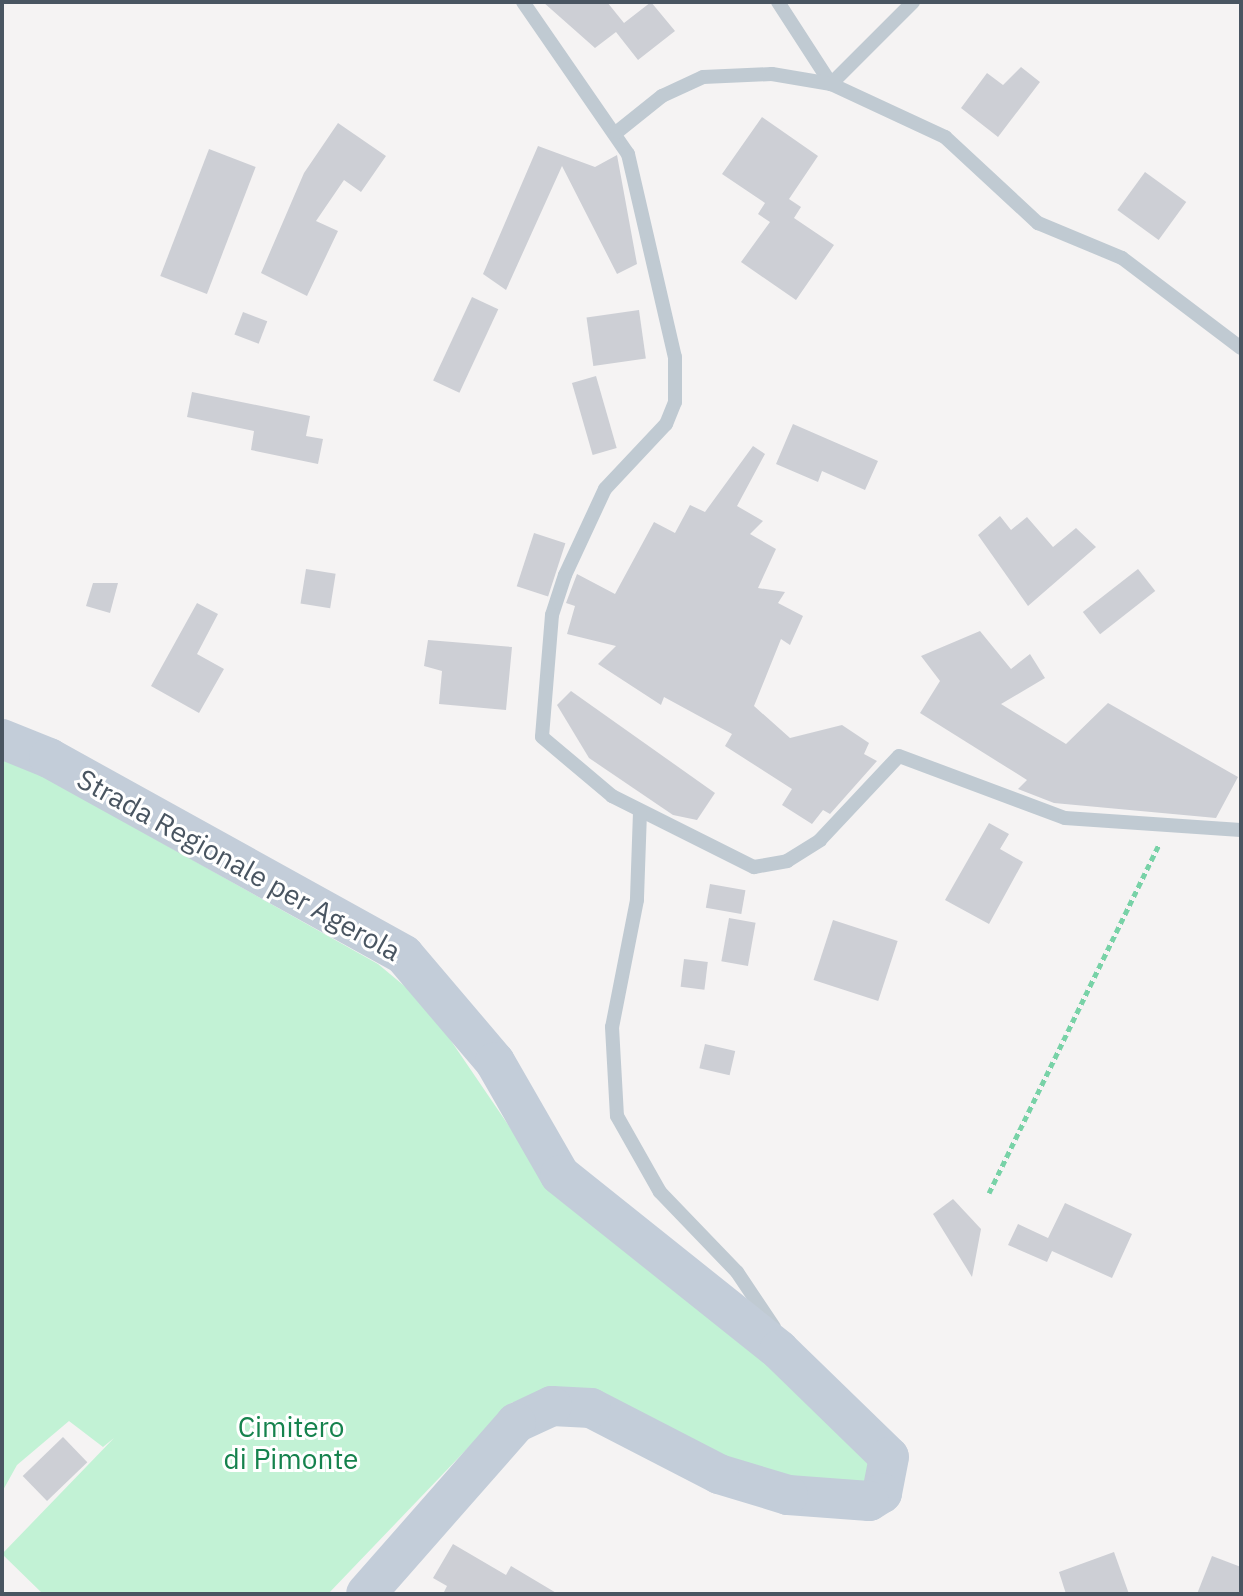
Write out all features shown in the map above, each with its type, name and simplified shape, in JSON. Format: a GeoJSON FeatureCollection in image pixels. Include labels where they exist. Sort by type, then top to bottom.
{"type":"FeatureCollection","features":[{"type":"Feature","properties":{"kind":"main road","name":"Strada Regionale per Agerola"},"geometry":{"type":"LineString","coordinates":[[2,739],[49,758],[404,955],[495,1062],[560,1175],[779,1350],[886,1475],[869,1501],[788,1495],[719,1474],[591,1408],[552,1406],[516,1423],[493,1446],[366,1594]]}},
{"type":"Feature","properties":{"kind":"lane"},"geometry":{"type":"LineString","coordinates":[[523,2],[617,132],[668,319],[675,402],[666,424],[605,489],[565,575],[552,615],[542,737],[640,812],[754,867],[787,861],[820,840],[899,756],[1065,818],[1241,830]]}},
{"type":"Feature","properties":{"kind":"lane"},"geometry":{"type":"LineString","coordinates":[[778,2],[831,84]]}},
{"type":"Feature","properties":{"kind":"lane"},"geometry":{"type":"LineString","coordinates":[[831,84],[913,2]]}},
{"type":"Feature","properties":{"kind":"lane"},"geometry":{"type":"LineString","coordinates":[[617,132],[662,96],[703,77],[772,74],[831,84],[945,137],[1038,223],[1122,258],[1241,348]]}},
{"type":"Feature","properties":{"kind":"lane"},"geometry":{"type":"LineString","coordinates":[[640,812],[637,900],[612,1027],[617,1116],[660,1192],[737,1272],[818,1392]]}},
{"type":"Feature","properties":{"kind":"path"},"geometry":{"type":"LineString","coordinates":[[989,1193],[1168,826]]}},
{"type":"Feature","properties":{"kind":"green space","name":"Cimitero di Pimonte"},"geometry":{"type":"Polygon","coordinates":[[[2,753],[378,964],[426,1004],[541,1173],[868,1451],[872,1471],[863,1489],[747,1474],[552,1391],[511,1403],[328,1594],[43,1594],[2,1554],[114,1438],[103,1447],[69,1421],[17,1465],[2,1492],[2,753]]]}},
{"type":"Feature","properties":{"kind":"building"},"geometry":{"type":"Polygon","coordinates":[[[543,2],[607,2],[624,23],[651,2],[675,31],[638,60],[616,32],[595,48],[543,2]]]}},
{"type":"Feature","properties":{"kind":"building"},"geometry":{"type":"Polygon","coordinates":[[[1021,67],[1040,82],[998,137],[961,108],[987,73],[1003,85],[1021,67]]]}},
{"type":"Feature","properties":{"kind":"building"},"geometry":{"type":"Polygon","coordinates":[[[762,117],[818,156],[789,199],[801,207],[794,218],[834,245],[796,300],[741,262],[770,222],[758,214],[765,203],[722,174],[762,117]]]}},
{"type":"Feature","properties":{"kind":"building"},"geometry":{"type":"Polygon","coordinates":[[[338,123],[386,156],[361,192],[344,180],[316,221],[338,231],[307,296],[261,273],[304,173],[338,123]]]}},
{"type":"Feature","properties":{"kind":"building"},"geometry":{"type":"Polygon","coordinates":[[[538,146],[595,167],[617,155],[637,264],[617,274],[562,166],[506,290],[483,274],[538,146]]]}},
{"type":"Feature","properties":{"kind":"building"},"geometry":{"type":"Polygon","coordinates":[[[209,149],[256,167],[207,294],[160,276],[209,149]]]}},
{"type":"Feature","properties":{"kind":"building"},"geometry":{"type":"Polygon","coordinates":[[[1145,172],[1186,202],[1159,240],[1117,210],[1145,172]]]}},
{"type":"Feature","properties":{"kind":"building"},"geometry":{"type":"Polygon","coordinates":[[[472,297],[498,309],[459,393],[433,380],[472,297]]]}},
{"type":"Feature","properties":{"kind":"building"},"geometry":{"type":"Polygon","coordinates":[[[639,310],[646,359],[593,366],[587,317],[639,310]]]}},
{"type":"Feature","properties":{"kind":"building"},"geometry":{"type":"Polygon","coordinates":[[[243,312],[267,321],[259,344],[234,334],[243,312]]]}},
{"type":"Feature","properties":{"kind":"building"},"geometry":{"type":"Polygon","coordinates":[[[596,376],[617,448],[593,455],[572,383],[596,376]]]}},
{"type":"Feature","properties":{"kind":"building"},"geometry":{"type":"Polygon","coordinates":[[[192,392],[310,416],[306,436],[323,439],[318,464],[251,450],[254,431],[187,417],[192,392]]]}},
{"type":"Feature","properties":{"kind":"building"},"geometry":{"type":"Polygon","coordinates":[[[793,424],[878,461],[865,490],[822,471],[818,482],[776,464],[793,424]]]}},
{"type":"Feature","properties":{"kind":"building"},"geometry":{"type":"Polygon","coordinates":[[[753,446],[765,454],[737,506],[763,521],[750,534],[776,549],[758,588],[785,592],[778,603],[803,616],[790,645],[781,639],[754,706],[790,738],[842,725],[869,743],[864,754],[877,761],[830,814],[823,810],[812,824],[782,805],[792,789],[725,746],[732,734],[664,697],[661,705],[598,664],[616,646],[567,634],[575,606],[566,603],[577,574],[615,594],[654,522],[675,533],[690,505],[705,512],[753,446]]]}},
{"type":"Feature","properties":{"kind":"building"},"geometry":{"type":"Polygon","coordinates":[[[1000,516],[1011,530],[1027,517],[1053,547],[1076,528],[1096,547],[1028,606],[978,535],[1000,516]]]}},
{"type":"Feature","properties":{"kind":"building"},"geometry":{"type":"Polygon","coordinates":[[[534,533],[565,543],[548,596],[517,586],[534,533]]]}},
{"type":"Feature","properties":{"kind":"building"},"geometry":{"type":"Polygon","coordinates":[[[306,569],[336,574],[330,608],[301,604],[306,569]]]}},
{"type":"Feature","properties":{"kind":"building"},"geometry":{"type":"Polygon","coordinates":[[[1138,569],[1155,591],[1100,634],[1083,612],[1138,569]]]}},
{"type":"Feature","properties":{"kind":"building"},"geometry":{"type":"Polygon","coordinates":[[[93,583],[118,583],[110,613],[86,606],[93,583]]]}},
{"type":"Feature","properties":{"kind":"building"},"geometry":{"type":"Polygon","coordinates":[[[197,603],[218,614],[197,654],[224,669],[199,713],[151,686],[197,603]]]}},
{"type":"Feature","properties":{"kind":"building"},"geometry":{"type":"Polygon","coordinates":[[[980,631],[1011,669],[1030,654],[1045,678],[1001,704],[1066,744],[1108,703],[1238,777],[1216,818],[1054,803],[1018,789],[1027,780],[920,713],[940,681],[921,656],[980,631]]]}},
{"type":"Feature","properties":{"kind":"building"},"geometry":{"type":"Polygon","coordinates":[[[428,640],[512,647],[506,710],[439,704],[442,671],[424,666],[428,640]]]}},
{"type":"Feature","properties":{"kind":"building"},"geometry":{"type":"Polygon","coordinates":[[[571,691],[715,793],[697,820],[673,815],[589,758],[557,705],[571,691]]]}},
{"type":"Feature","properties":{"kind":"building"},"geometry":{"type":"Polygon","coordinates":[[[989,823],[1009,834],[1000,849],[1023,862],[989,924],[945,900],[989,823]]]}},
{"type":"Feature","properties":{"kind":"building"},"geometry":{"type":"Polygon","coordinates":[[[710,884],[745,890],[741,914],[706,908],[710,884]]]}},
{"type":"Feature","properties":{"kind":"building"},"geometry":{"type":"Polygon","coordinates":[[[729,918],[756,923],[748,966],[721,961],[729,918]]]}},
{"type":"Feature","properties":{"kind":"building"},"geometry":{"type":"Polygon","coordinates":[[[833,920],[898,941],[878,1001],[814,980],[833,920]]]}},
{"type":"Feature","properties":{"kind":"building"},"geometry":{"type":"Polygon","coordinates":[[[684,959],[708,962],[704,990],[681,987],[684,959]]]}},
{"type":"Feature","properties":{"kind":"building"},"geometry":{"type":"Polygon","coordinates":[[[705,1044],[735,1051],[730,1075],[699,1068],[705,1044]]]}},
{"type":"Feature","properties":{"kind":"building"},"geometry":{"type":"Polygon","coordinates":[[[953,1199],[981,1229],[972,1277],[933,1214],[953,1199]]]}},
{"type":"Feature","properties":{"kind":"building"},"geometry":{"type":"Polygon","coordinates":[[[1065,1203],[1132,1234],[1112,1278],[1052,1251],[1047,1262],[1008,1245],[1018,1224],[1048,1238],[1065,1203]]]}},
{"type":"Feature","properties":{"kind":"building"},"geometry":{"type":"Polygon","coordinates":[[[63,1437],[87,1462],[47,1501],[23,1476],[63,1437]]]}},
{"type":"Feature","properties":{"kind":"building"},"geometry":{"type":"Polygon","coordinates":[[[453,1544],[506,1575],[511,1566],[558,1594],[443,1594],[447,1586],[433,1578],[453,1544]]]}},
{"type":"Feature","properties":{"kind":"building"},"geometry":{"type":"Polygon","coordinates":[[[1114,1552],[1129,1594],[1066,1594],[1059,1572],[1114,1552]]]}},
{"type":"Feature","properties":{"kind":"building"},"geometry":{"type":"Polygon","coordinates":[[[1212,1556],[1241,1567],[1241,1594],[1197,1594],[1212,1556]]]}}]}
